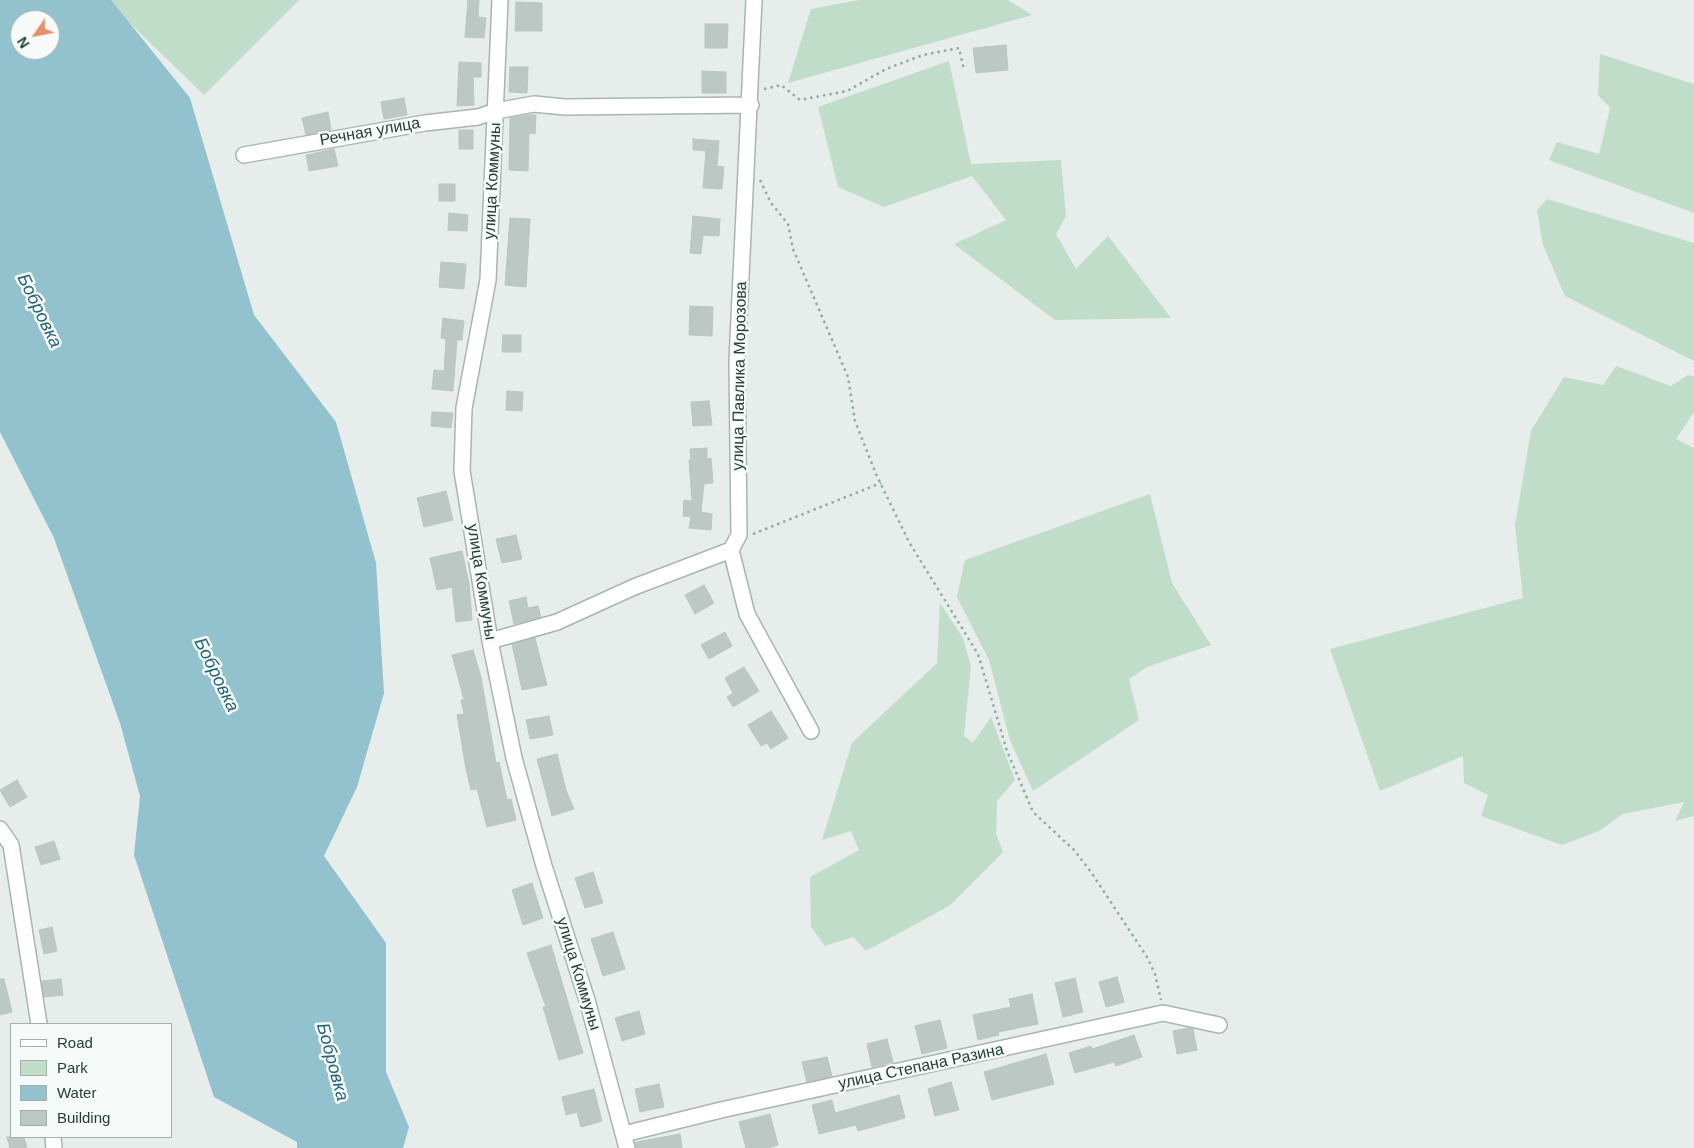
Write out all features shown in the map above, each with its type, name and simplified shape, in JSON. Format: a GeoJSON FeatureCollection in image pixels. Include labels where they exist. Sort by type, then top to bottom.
{"type":"FeatureCollection","features":[{"type":"Feature","properties":{"kind":"street","name":"улица Коммуны"},"geometry":{"type":"LineString","coordinates":[[500,0],[488,280],[464,408],[462,471],[490,641],[514,758],[544,866],[587,1000],[626,1141]]}},
{"type":"Feature","properties":{"kind":"street","name":"улица Павлика Морозова"},"geometry":{"type":"LineString","coordinates":[[739,534],[737,361],[751,99],[754,0]]}},
{"type":"Feature","properties":{"kind":"street","name":"Речная улица"},"geometry":{"type":"LineString","coordinates":[[244,156],[425,123],[478,117],[496,111],[534,104],[565,107],[751,99]]}},
{"type":"Feature","properties":{"kind":"street"},"geometry":{"type":"LineString","coordinates":[[490,641],[557,622],[634,587],[730,550],[739,534]]}},
{"type":"Feature","properties":{"kind":"street"},"geometry":{"type":"LineString","coordinates":[[730,550],[747,614],[811,732]]}},
{"type":"Feature","properties":{"kind":"street"},"geometry":{"type":"LineString","coordinates":[[0,829],[11,845],[39,1023]]}},
{"type":"Feature","properties":{"kind":"street","name":"улица Степана Разина"},"geometry":{"type":"LineString","coordinates":[[626,1141],[721,1110],[1163,1014],[1219,1025]]}},
{"type":"Feature","properties":{"kind":"path"},"geometry":{"type":"LineString","coordinates":[[751,99],[781,85],[800,100],[848,91],[895,65],[923,55],[959,48],[964,70]]}},
{"type":"Feature","properties":{"kind":"path"},"geometry":{"type":"LineString","coordinates":[[759,178],[770,203],[788,224],[792,250],[848,377],[855,421],[881,483],[909,542],[978,654],[1007,751],[1033,812],[1074,850],[1091,872],[1147,957],[1154,974],[1163,1014]]}},
{"type":"Feature","properties":{"kind":"path"},"geometry":{"type":"LineString","coordinates":[[739,534],[750,535],[881,483]]}},
{"type":"Feature","properties":{"kind":"green space"},"geometry":{"type":"Polygon","coordinates":[[[106,0],[299,0],[204,95],[106,0]]]}},
{"type":"Feature","properties":{"kind":"green space"},"geometry":{"type":"Polygon","coordinates":[[[859,0],[1008,0],[1032,15],[788,83],[811,9],[859,0]]]}},
{"type":"Feature","properties":{"kind":"green space"},"geometry":{"type":"Polygon","coordinates":[[[1600,54],[1694,84],[1694,213],[1549,160],[1557,142],[1599,154],[1610,108],[1598,95],[1600,54]]]}},
{"type":"Feature","properties":{"kind":"green space"},"geometry":{"type":"Polygon","coordinates":[[[949,61],[971,164],[1061,160],[1066,216],[1056,234],[1076,269],[1108,236],[1171,318],[1055,320],[954,244],[1006,220],[972,176],[884,207],[838,187],[818,107],[949,61]]]}},
{"type":"Feature","properties":{"kind":"green space"},"geometry":{"type":"Polygon","coordinates":[[[1547,199],[1694,243],[1694,361],[1565,296],[1543,245],[1537,210],[1547,199]]]}},
{"type":"Feature","properties":{"kind":"green space"},"geometry":{"type":"Polygon","coordinates":[[[1616,366],[1671,386],[1688,375],[1694,377],[1694,412],[1676,439],[1694,448],[1694,816],[1675,821],[1684,802],[1623,814],[1599,831],[1562,845],[1481,816],[1488,795],[1464,783],[1463,756],[1380,791],[1330,649],[1523,598],[1515,525],[1531,431],[1564,377],[1603,385],[1616,366]]]}},
{"type":"Feature","properties":{"kind":"green space"},"geometry":{"type":"Polygon","coordinates":[[[1150,494],[1172,583],[1211,645],[1147,667],[1129,679],[1139,720],[1033,791],[1010,740],[989,660],[957,597],[965,560],[1150,494]]]}},
{"type":"Feature","properties":{"kind":"green space"},"geometry":{"type":"Polygon","coordinates":[[[940,603],[963,638],[971,666],[964,736],[973,743],[991,717],[1015,780],[997,801],[996,834],[1003,852],[949,906],[866,951],[853,937],[825,946],[811,927],[810,877],[859,850],[851,831],[822,840],[852,743],[937,663],[940,603]]]}},
{"type":"Feature","properties":{"kind":"water","name":"Бобровка"},"geometry":{"type":"Polygon","coordinates":[[[0,0],[111,0],[190,98],[254,315],[336,422],[376,563],[384,693],[357,787],[324,856],[386,943],[386,1072],[409,1127],[403,1148],[297,1148],[297,1142],[214,1097],[134,855],[140,796],[120,723],[54,538],[0,432],[0,0]]]}},
{"type":"Feature","properties":{"kind":"building"},"geometry":{"type":"Polygon","coordinates":[[[468,0],[479,0],[478,17],[486,18],[484,38],[465,37],[468,0]]]}},
{"type":"Feature","properties":{"kind":"building"},"geometry":{"type":"Polygon","coordinates":[[[516,2],[542,3],[542,31],[515,31],[516,2]]]}},
{"type":"Feature","properties":{"kind":"building"},"geometry":{"type":"Polygon","coordinates":[[[705,24],[728,24],[727,48],[705,48],[705,24]]]}},
{"type":"Feature","properties":{"kind":"building"},"geometry":{"type":"Polygon","coordinates":[[[1006,45],[1008,70],[976,73],[973,48],[1006,45]]]}},
{"type":"Feature","properties":{"kind":"building"},"geometry":{"type":"Polygon","coordinates":[[[459,62],[481,63],[481,77],[473,77],[474,105],[457,106],[459,62]]]}},
{"type":"Feature","properties":{"kind":"building"},"geometry":{"type":"Polygon","coordinates":[[[510,67],[528,67],[527,93],[509,92],[510,67]]]}},
{"type":"Feature","properties":{"kind":"building"},"geometry":{"type":"Polygon","coordinates":[[[702,71],[726,72],[726,93],[702,93],[702,71]]]}},
{"type":"Feature","properties":{"kind":"building"},"geometry":{"type":"Polygon","coordinates":[[[404,98],[407,115],[384,119],[381,102],[404,98]]]}},
{"type":"Feature","properties":{"kind":"building"},"geometry":{"type":"Polygon","coordinates":[[[328,112],[331,130],[306,135],[302,118],[328,112]]]}},
{"type":"Feature","properties":{"kind":"building"},"geometry":{"type":"Polygon","coordinates":[[[536,115],[535,134],[529,133],[528,171],[509,170],[510,118],[536,115]]]}},
{"type":"Feature","properties":{"kind":"building"},"geometry":{"type":"Polygon","coordinates":[[[459,130],[473,130],[473,149],[459,149],[459,130]]]}},
{"type":"Feature","properties":{"kind":"building"},"geometry":{"type":"Polygon","coordinates":[[[693,139],[719,141],[717,166],[724,167],[722,189],[703,188],[706,151],[693,150],[693,139]]]}},
{"type":"Feature","properties":{"kind":"building"},"geometry":{"type":"Polygon","coordinates":[[[334,149],[338,166],[309,171],[306,155],[334,149]]]}},
{"type":"Feature","properties":{"kind":"building"},"geometry":{"type":"Polygon","coordinates":[[[439,184],[455,184],[455,201],[439,201],[439,184]]]}},
{"type":"Feature","properties":{"kind":"building"},"geometry":{"type":"Polygon","coordinates":[[[449,213],[468,215],[467,231],[448,230],[449,213]]]}},
{"type":"Feature","properties":{"kind":"building"},"geometry":{"type":"Polygon","coordinates":[[[693,216],[720,219],[719,236],[703,235],[701,254],[690,253],[693,216]]]}},
{"type":"Feature","properties":{"kind":"building"},"geometry":{"type":"Polygon","coordinates":[[[510,218],[530,219],[526,287],[505,285],[510,218]]]}},
{"type":"Feature","properties":{"kind":"building"},"geometry":{"type":"Polygon","coordinates":[[[441,262],[466,264],[464,289],[439,287],[441,262]]]}},
{"type":"Feature","properties":{"kind":"building"},"geometry":{"type":"Polygon","coordinates":[[[690,306],[713,307],[712,336],[689,335],[690,306]]]}},
{"type":"Feature","properties":{"kind":"building"},"geometry":{"type":"Polygon","coordinates":[[[443,318],[464,321],[462,340],[457,340],[453,391],[432,389],[434,370],[444,371],[446,339],[441,338],[443,318]]]}},
{"type":"Feature","properties":{"kind":"building"},"geometry":{"type":"Polygon","coordinates":[[[503,335],[521,335],[521,352],[502,352],[503,335]]]}},
{"type":"Feature","properties":{"kind":"building"},"geometry":{"type":"Polygon","coordinates":[[[507,391],[523,392],[522,411],[506,410],[507,391]]]}},
{"type":"Feature","properties":{"kind":"building"},"geometry":{"type":"Polygon","coordinates":[[[709,401],[712,425],[693,426],[691,402],[709,401]]]}},
{"type":"Feature","properties":{"kind":"building"},"geometry":{"type":"Polygon","coordinates":[[[432,412],[453,413],[451,428],[431,426],[432,412]]]}},
{"type":"Feature","properties":{"kind":"building"},"geometry":{"type":"Polygon","coordinates":[[[707,448],[707,459],[711,458],[713,483],[704,484],[701,512],[712,514],[711,530],[689,528],[691,517],[683,516],[684,500],[692,501],[690,449],[707,448]]]}},
{"type":"Feature","properties":{"kind":"building"},"geometry":{"type":"Polygon","coordinates":[[[446,491],[453,520],[424,527],[417,498],[446,491]]]}},
{"type":"Feature","properties":{"kind":"building"},"geometry":{"type":"Polygon","coordinates":[[[516,535],[522,559],[502,563],[496,539],[516,535]]]}},
{"type":"Feature","properties":{"kind":"building"},"geometry":{"type":"Polygon","coordinates":[[[462,551],[469,583],[472,620],[456,622],[452,587],[437,590],[430,558],[462,551]]]}},
{"type":"Feature","properties":{"kind":"building"},"geometry":{"type":"Polygon","coordinates":[[[704,585],[714,603],[695,614],[685,595],[704,585]]]}},
{"type":"Feature","properties":{"kind":"building"},"geometry":{"type":"Polygon","coordinates":[[[526,597],[528,608],[538,606],[541,617],[514,624],[509,601],[526,597]]]}},
{"type":"Feature","properties":{"kind":"building"},"geometry":{"type":"Polygon","coordinates":[[[725,632],[732,646],[709,659],[701,645],[725,632]]]}},
{"type":"Feature","properties":{"kind":"building"},"geometry":{"type":"Polygon","coordinates":[[[535,638],[547,685],[522,690],[512,644],[535,638]]]}},
{"type":"Feature","properties":{"kind":"building"},"geometry":{"type":"Polygon","coordinates":[[[473,650],[481,677],[496,763],[499,762],[507,800],[511,799],[516,820],[487,827],[477,789],[471,790],[466,769],[457,715],[464,714],[461,700],[464,700],[452,655],[473,650]]]}},
{"type":"Feature","properties":{"kind":"building"},"geometry":{"type":"Polygon","coordinates":[[[744,667],[759,691],[733,707],[727,697],[733,693],[725,678],[744,667]]]}},
{"type":"Feature","properties":{"kind":"building"},"geometry":{"type":"Polygon","coordinates":[[[771,711],[788,738],[771,749],[767,743],[761,746],[748,725],[771,711]]]}},
{"type":"Feature","properties":{"kind":"building"},"geometry":{"type":"Polygon","coordinates":[[[549,716],[553,735],[530,739],[526,720],[549,716]]]}},
{"type":"Feature","properties":{"kind":"building"},"geometry":{"type":"Polygon","coordinates":[[[557,754],[566,790],[574,809],[552,816],[537,759],[557,754]]]}},
{"type":"Feature","properties":{"kind":"building"},"geometry":{"type":"Polygon","coordinates":[[[17,780],[27,797],[10,807],[0,790],[17,780]]]}},
{"type":"Feature","properties":{"kind":"building"},"geometry":{"type":"Polygon","coordinates":[[[54,841],[60,859],[41,865],[35,847],[54,841]]]}},
{"type":"Feature","properties":{"kind":"building"},"geometry":{"type":"Polygon","coordinates":[[[593,872],[603,903],[585,908],[575,878],[593,872]]]}},
{"type":"Feature","properties":{"kind":"building"},"geometry":{"type":"Polygon","coordinates":[[[532,883],[543,918],[523,925],[512,890],[532,883]]]}},
{"type":"Feature","properties":{"kind":"building"},"geometry":{"type":"Polygon","coordinates":[[[52,927],[57,951],[44,954],[39,930],[52,927]]]}},
{"type":"Feature","properties":{"kind":"building"},"geometry":{"type":"Polygon","coordinates":[[[613,932],[625,969],[603,976],[591,939],[613,932]]]}},
{"type":"Feature","properties":{"kind":"building"},"geometry":{"type":"Polygon","coordinates":[[[551,945],[583,1053],[559,1060],[543,1007],[546,1007],[527,953],[551,945]]]}},
{"type":"Feature","properties":{"kind":"building"},"geometry":{"type":"Polygon","coordinates":[[[1117,977],[1124,1002],[1106,1007],[1099,982],[1117,977]]]}},
{"type":"Feature","properties":{"kind":"building"},"geometry":{"type":"Polygon","coordinates":[[[1075,978],[1083,1012],[1063,1017],[1055,983],[1075,978]]]}},
{"type":"Feature","properties":{"kind":"building"},"geometry":{"type":"Polygon","coordinates":[[[0,979],[4,979],[12,1012],[0,1015],[0,979]]]}},
{"type":"Feature","properties":{"kind":"building"},"geometry":{"type":"Polygon","coordinates":[[[61,979],[63,995],[44,997],[42,981],[61,979]]]}},
{"type":"Feature","properties":{"kind":"building"},"geometry":{"type":"Polygon","coordinates":[[[1032,994],[1038,1024],[998,1032],[999,1035],[978,1040],[973,1015],[1011,1007],[1009,999],[1032,994]]]}},
{"type":"Feature","properties":{"kind":"building"},"geometry":{"type":"Polygon","coordinates":[[[639,1011],[645,1034],[622,1041],[615,1018],[639,1011]]]}},
{"type":"Feature","properties":{"kind":"building"},"geometry":{"type":"Polygon","coordinates":[[[940,1020],[947,1048],[922,1054],[915,1026],[940,1020]]]}},
{"type":"Feature","properties":{"kind":"building"},"geometry":{"type":"Polygon","coordinates":[[[1193,1029],[1197,1050],[1177,1054],[1173,1031],[1193,1029]]]}},
{"type":"Feature","properties":{"kind":"building"},"geometry":{"type":"Polygon","coordinates":[[[1134,1035],[1142,1057],[1116,1066],[1114,1062],[1075,1073],[1069,1053],[1091,1046],[1092,1049],[1134,1035]]]}},
{"type":"Feature","properties":{"kind":"building"},"geometry":{"type":"Polygon","coordinates":[[[887,1039],[893,1062],[872,1067],[867,1044],[887,1039]]]}},
{"type":"Feature","properties":{"kind":"building"},"geometry":{"type":"Polygon","coordinates":[[[1046,1054],[1054,1084],[992,1100],[984,1072],[1046,1054]]]}},
{"type":"Feature","properties":{"kind":"building"},"geometry":{"type":"Polygon","coordinates":[[[827,1057],[832,1076],[807,1082],[802,1062],[827,1057]]]}},
{"type":"Feature","properties":{"kind":"building"},"geometry":{"type":"Polygon","coordinates":[[[951,1082],[959,1110],[935,1116],[928,1089],[951,1082]]]}},
{"type":"Feature","properties":{"kind":"building"},"geometry":{"type":"Polygon","coordinates":[[[659,1084],[664,1107],[640,1112],[635,1089],[659,1084]]]}},
{"type":"Feature","properties":{"kind":"building"},"geometry":{"type":"Polygon","coordinates":[[[594,1089],[602,1121],[581,1127],[577,1112],[566,1115],[562,1097],[594,1089]]]}},
{"type":"Feature","properties":{"kind":"building"},"geometry":{"type":"Polygon","coordinates":[[[899,1095],[905,1118],[858,1131],[856,1125],[819,1134],[812,1105],[832,1100],[835,1113],[899,1095]]]}},
{"type":"Feature","properties":{"kind":"building"},"geometry":{"type":"Polygon","coordinates":[[[770,1114],[778,1145],[768,1148],[746,1148],[739,1122],[770,1114]]]}},
{"type":"Feature","properties":{"kind":"building"},"geometry":{"type":"Polygon","coordinates":[[[680,1134],[682,1148],[636,1148],[636,1142],[680,1134]]]}},
{"type":"Feature","properties":{"kind":"building"},"geometry":{"type":"Polygon","coordinates":[[[7,1137],[24,1138],[27,1148],[10,1148],[7,1137]]]}}]}
